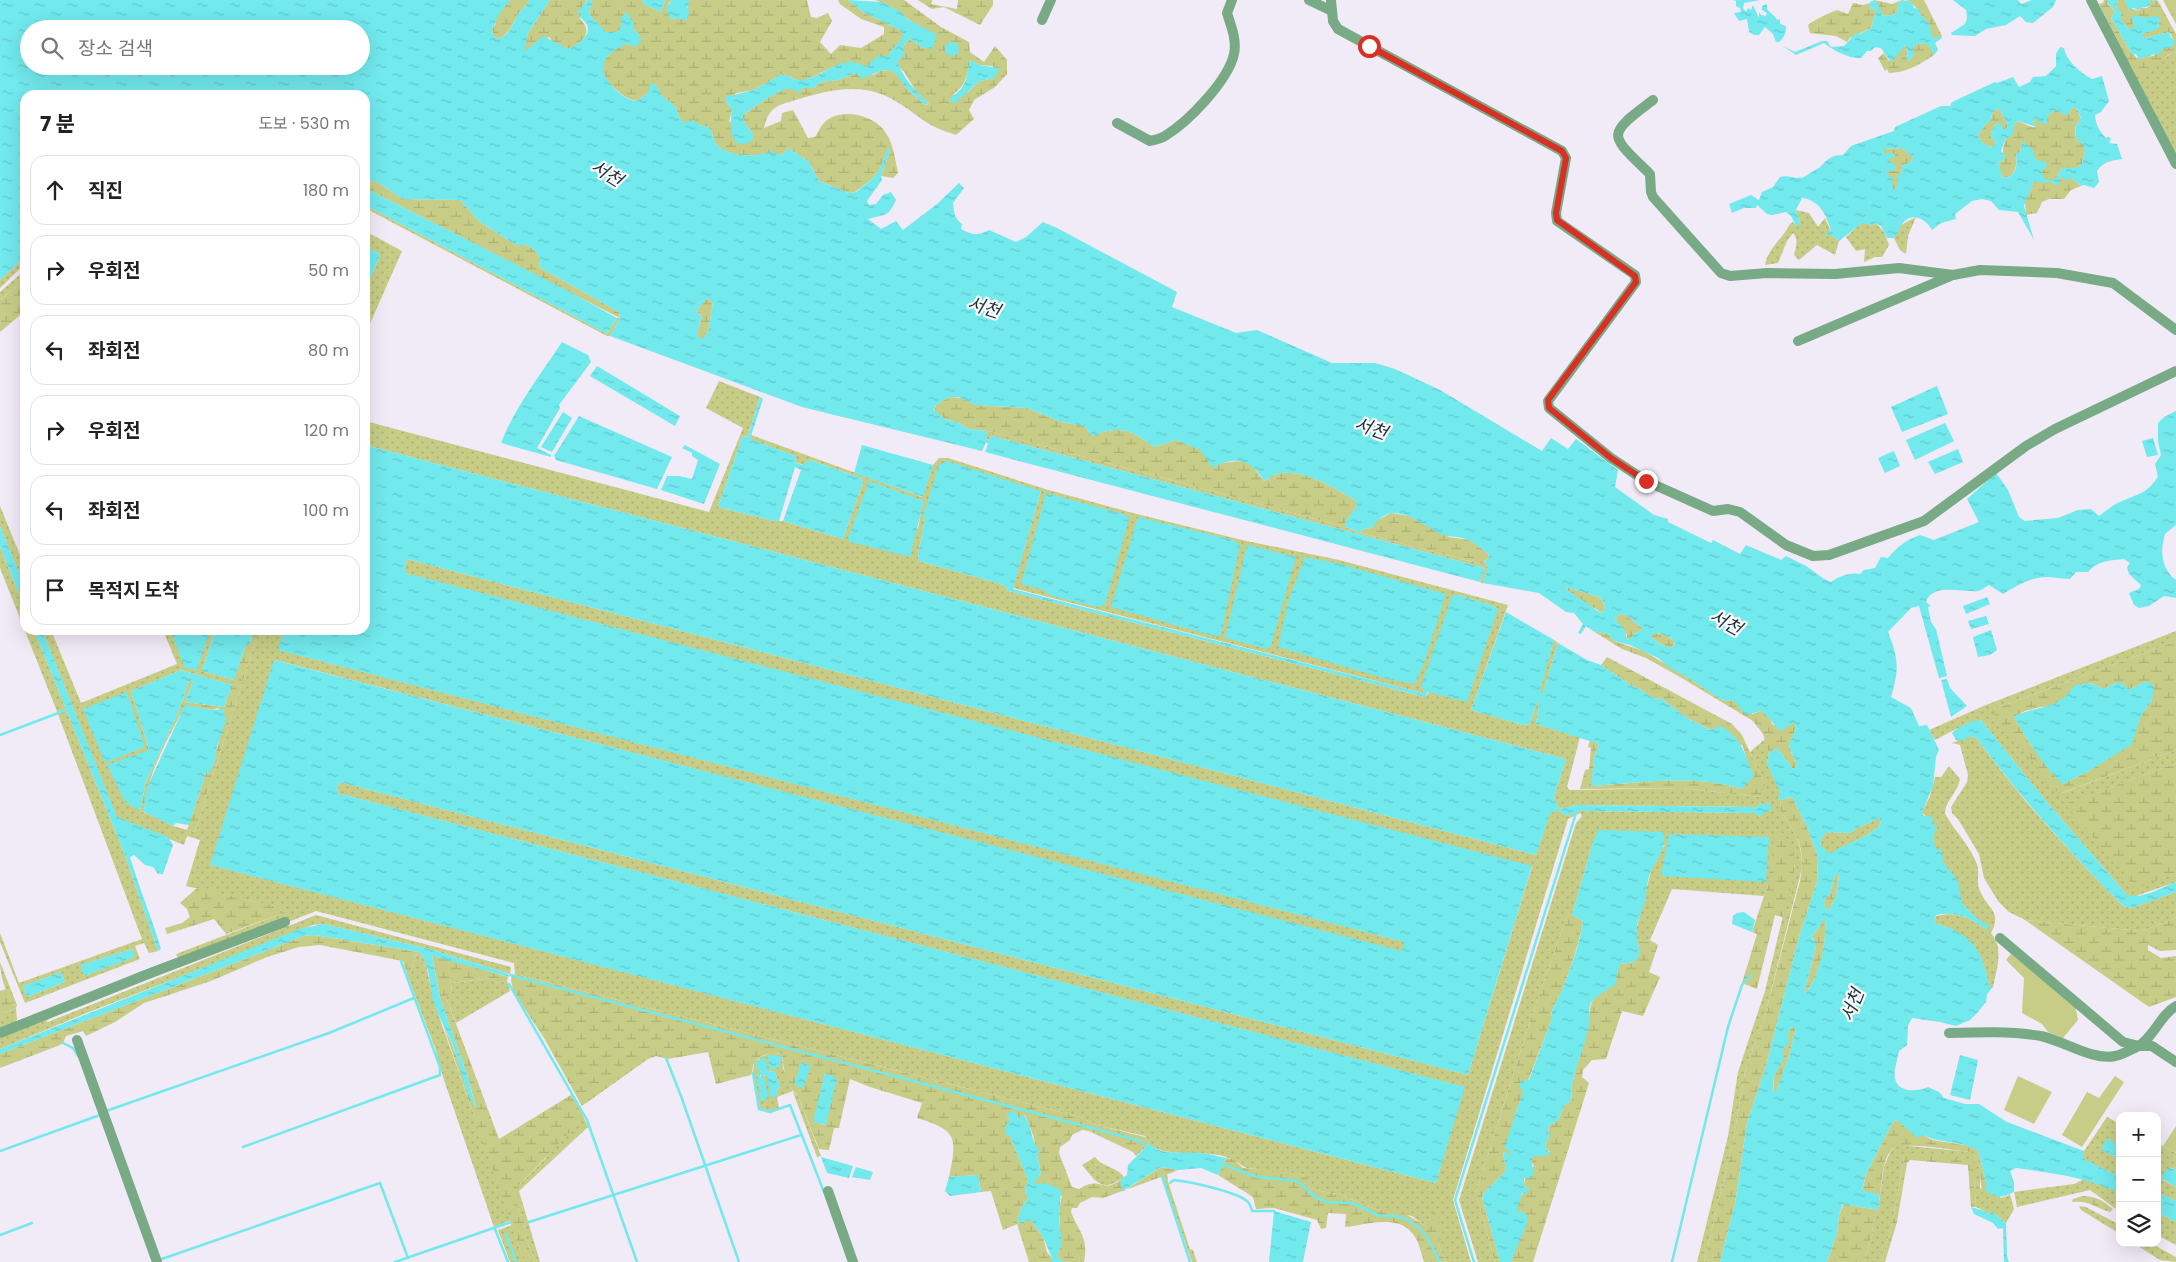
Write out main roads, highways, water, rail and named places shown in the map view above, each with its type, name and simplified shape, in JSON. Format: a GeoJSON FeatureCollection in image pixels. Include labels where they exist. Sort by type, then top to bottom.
{"type":"FeatureCollection","features":[{"type":"Feature","properties":{"kind":"water","name":"서천"},"geometry":{"type":"Polygon","coordinates":[[[0,0],[510,0],[497,17],[492,29],[493,36],[499,39],[509,31],[519,13],[530,0],[550,0],[528,33],[524,52],[543,36],[568,49],[579,43],[585,37],[588,29],[578,12],[587,0],[590,0],[593,5],[589,8],[590,15],[606,32],[617,32],[621,27],[622,18],[628,12],[630,19],[634,21],[634,29],[642,39],[636,47],[627,44],[612,52],[604,62],[604,74],[614,88],[624,97],[637,101],[648,93],[650,85],[655,83],[662,96],[675,106],[681,121],[688,122],[694,120],[699,125],[708,127],[717,145],[728,152],[758,155],[771,151],[779,155],[788,148],[809,162],[819,181],[849,193],[856,192],[872,179],[880,169],[888,147],[890,151],[881,176],[882,180],[867,201],[869,205],[876,204],[883,195],[891,192],[896,200],[888,213],[868,219],[881,229],[896,221],[903,230],[937,204],[959,183],[964,188],[953,203],[956,217],[962,224],[961,229],[965,231],[978,234],[989,230],[1016,242],[1026,237],[1043,222],[1177,292],[1172,307],[1236,333],[1257,330],[1332,363],[1375,363],[1395,369],[1440,390],[1542,451],[1551,438],[1568,449],[1576,439],[1618,470],[1615,487],[1654,515],[1668,519],[1668,522],[1711,543],[1713,540],[1740,554],[1746,545],[1781,560],[1786,556],[1831,582],[1845,575],[1860,574],[1864,570],[1875,568],[1881,557],[1888,558],[1902,544],[1915,537],[1920,535],[1934,540],[1979,522],[1967,499],[1996,473],[2008,490],[2019,517],[2025,521],[2058,518],[2078,510],[2091,509],[2099,516],[2116,504],[2146,490],[2158,477],[2155,464],[2161,455],[2158,441],[2158,423],[2164,417],[2176,411],[2176,525],[2165,534],[2162,553],[2167,570],[2176,580],[2176,598],[2164,596],[2149,606],[2139,608],[2134,605],[2129,593],[2139,589],[2141,585],[2129,574],[2127,567],[2130,563],[2124,559],[2100,563],[2088,572],[2076,572],[2070,579],[2040,577],[2023,583],[2003,594],[1989,585],[1978,591],[1941,590],[1935,592],[1929,596],[1926,602],[1931,606],[1928,607],[1931,622],[1936,629],[1947,676],[1939,678],[1919,606],[1911,608],[1888,632],[1897,664],[1891,697],[1911,708],[1919,726],[1927,725],[1939,750],[1936,757],[1933,786],[1922,812],[1924,816],[1933,817],[1932,824],[1938,826],[1934,835],[1934,843],[1937,849],[1942,850],[1943,862],[1958,881],[1962,903],[1973,915],[1989,926],[1987,930],[1963,916],[1951,914],[1936,915],[1934,923],[1957,932],[1973,944],[1983,962],[1989,986],[1993,987],[1987,994],[1986,1002],[1977,1013],[1970,1020],[1956,1026],[1912,1018],[1908,1026],[1907,1045],[1899,1051],[1895,1072],[1897,1083],[1904,1089],[1919,1090],[1928,1087],[1939,1092],[1944,1098],[1965,1104],[1979,1104],[2007,1122],[2084,1151],[2084,1159],[2116,1175],[2116,1192],[2095,1183],[2056,1174],[2016,1168],[2010,1171],[2014,1182],[2014,1192],[1995,1196],[1985,1190],[1986,1182],[1978,1151],[1965,1145],[1937,1140],[1923,1135],[1917,1138],[1897,1120],[1893,1122],[1866,1174],[1862,1190],[1880,1195],[1878,1210],[1843,1204],[1839,1215],[1837,1233],[1827,1262],[1720,1262],[1735,1204],[1747,1123],[1766,1066],[1799,937],[1817,882],[1818,857],[1807,827],[1792,797],[1778,799],[1780,792],[1767,764],[1769,753],[1777,748],[1793,769],[1797,766],[1789,742],[1793,737],[1796,725],[1793,723],[1781,731],[1761,711],[1746,715],[1733,700],[1725,701],[1715,696],[1670,668],[1658,658],[1630,645],[1614,641],[1608,634],[1593,631],[1586,626],[1581,634],[1578,633],[1583,624],[1574,613],[1566,612],[1539,593],[1483,583],[1488,567],[1484,562],[1488,559],[1489,554],[1469,540],[1443,535],[1406,515],[1397,513],[1388,514],[1380,519],[1372,528],[1363,529],[1361,533],[1345,527],[1346,521],[1357,506],[1355,500],[1329,486],[1311,478],[1292,473],[1277,474],[1264,481],[1254,468],[1248,464],[1236,461],[1213,468],[1200,450],[1176,440],[1154,447],[1138,436],[1124,431],[1110,431],[1092,436],[1084,426],[1061,422],[1027,408],[975,405],[959,397],[949,397],[936,405],[934,410],[945,419],[959,423],[969,429],[988,431],[986,439],[988,440],[992,436],[1485,568],[1480,582],[985,452],[988,444],[986,442],[982,451],[802,407],[610,336],[620,318],[619,312],[539,267],[540,258],[534,249],[526,245],[516,245],[480,222],[460,200],[403,199],[377,182],[370,180],[370,90],[20,90],[20,262],[0,280],[0,0]],[[709,299],[705,300],[697,308],[698,314],[702,315],[697,335],[699,338],[704,338],[708,332],[713,303],[709,299]],[[1566,587],[1567,590],[1601,613],[1604,611],[1605,604],[1599,597],[1566,587]],[[1620,614],[1615,618],[1629,640],[1641,630],[1641,627],[1626,615],[1620,614]],[[1659,633],[1653,634],[1651,637],[1660,644],[1672,648],[1675,643],[1671,638],[1659,633]],[[1879,818],[1855,829],[1852,833],[1827,832],[1822,838],[1820,845],[1830,854],[1872,832],[1881,823],[1879,818]],[[1835,875],[1830,894],[1824,901],[1825,908],[1829,910],[1836,896],[1839,875],[1835,875]],[[1822,921],[1812,936],[1813,940],[1816,940],[1816,946],[1805,990],[1806,993],[1815,978],[1821,958],[1825,938],[1825,921],[1822,921]],[[1792,1027],[1788,1033],[1789,1042],[1782,1052],[1784,1055],[1783,1060],[1774,1077],[1773,1087],[1775,1094],[1789,1056],[1796,1028],[1792,1027]]]}},
{"type":"Feature","properties":{"kind":"water"},"geometry":{"type":"Polygon","coordinates":[[[642,0],[665,0],[661,12],[645,5],[642,0]]]}},
{"type":"Feature","properties":{"kind":"water"},"geometry":{"type":"Polygon","coordinates":[[[672,0],[690,0],[687,8],[690,10],[686,21],[678,18],[670,19],[666,8],[672,0]]]}},
{"type":"Feature","properties":{"kind":"water"},"geometry":{"type":"Polygon","coordinates":[[[848,0],[882,2],[901,12],[907,19],[937,35],[932,49],[923,48],[910,39],[904,45],[903,58],[898,60],[905,77],[929,103],[925,105],[905,87],[898,76],[891,70],[880,71],[862,79],[856,73],[838,80],[821,82],[814,88],[803,88],[800,93],[789,89],[772,96],[742,116],[753,134],[752,142],[741,144],[736,142],[731,129],[732,110],[725,97],[754,90],[782,74],[800,80],[849,62],[866,67],[876,57],[889,55],[902,38],[903,35],[900,30],[863,12],[848,0]]]}},
{"type":"Feature","properties":{"kind":"water"},"geometry":{"type":"Polygon","coordinates":[[[1733,0],[1760,0],[1744,3],[1743,8],[1746,12],[1748,8],[1751,10],[1753,5],[1759,18],[1759,12],[1761,15],[1766,16],[1767,13],[1762,10],[1762,6],[1767,4],[1767,9],[1777,20],[1780,19],[1780,24],[1786,26],[1782,39],[1776,42],[1773,34],[1765,27],[1759,35],[1749,32],[1747,19],[1739,21],[1734,13],[1741,12],[1740,8],[1736,6],[1736,1],[1733,0]]]}},
{"type":"Feature","properties":{"kind":"water"},"geometry":{"type":"Polygon","coordinates":[[[1874,0],[1877,2],[1882,14],[1887,16],[1897,13],[1898,4],[1902,0],[1912,2],[1914,8],[1919,9],[1919,13],[1929,23],[1933,38],[1942,36],[1935,43],[1938,50],[1934,55],[1929,45],[1920,43],[1913,47],[1913,56],[1909,61],[1906,60],[1908,53],[1905,45],[1893,61],[1890,61],[1881,48],[1875,47],[1871,51],[1867,51],[1861,58],[1856,58],[1846,56],[1824,43],[1796,55],[1783,46],[1795,52],[1822,41],[1827,41],[1831,47],[1844,46],[1856,33],[1860,34],[1871,28],[1876,11],[1870,7],[1870,2],[1874,0]]]}},
{"type":"Feature","properties":{"kind":"water"},"geometry":{"type":"Polygon","coordinates":[[[1953,0],[2018,0],[2021,4],[2032,0],[2056,0],[2053,7],[2033,23],[2026,22],[2020,16],[2006,25],[1986,29],[1975,36],[1952,35],[1951,33],[1965,24],[1967,18],[1966,10],[1953,0]]]}},
{"type":"Feature","properties":{"kind":"water"},"geometry":{"type":"Polygon","coordinates":[[[2109,0],[2118,0],[2116,7],[2121,13],[2121,21],[2129,29],[2134,28],[2132,18],[2134,15],[2146,18],[2150,16],[2160,17],[2158,29],[2142,34],[2144,38],[2169,32],[2175,41],[2172,47],[2162,49],[2161,54],[2142,57],[2140,61],[2136,54],[2132,55],[2111,18],[2115,11],[2107,2],[2109,0]]]}},
{"type":"Feature","properties":{"kind":"water"},"geometry":{"type":"Polygon","coordinates":[[[2125,0],[2151,0],[2149,4],[2151,6],[2140,8],[2139,11],[2134,8],[2128,10],[2125,0]]]}},
{"type":"Feature","properties":{"kind":"water"},"geometry":{"type":"Polygon","coordinates":[[[949,42],[955,42],[959,49],[955,56],[949,56],[945,52],[945,46],[949,42]]]}},
{"type":"Feature","properties":{"kind":"water"},"geometry":{"type":"Polygon","coordinates":[[[2060,47],[2064,48],[2071,62],[2083,73],[2092,79],[2102,76],[2109,101],[2101,112],[2095,115],[2096,122],[2106,138],[2109,137],[2111,139],[2109,143],[2117,144],[2122,159],[2102,165],[2097,171],[2099,182],[2094,188],[2081,186],[2072,178],[2065,181],[2063,176],[2060,179],[2060,184],[2056,185],[2049,182],[2041,183],[2034,181],[2024,206],[2034,240],[2018,212],[1999,210],[1991,201],[1982,199],[1972,201],[1955,214],[1956,219],[1941,223],[1932,230],[1923,220],[1914,217],[1910,218],[1902,224],[1894,238],[1887,238],[1881,226],[1876,223],[1871,225],[1862,223],[1839,241],[1833,236],[1824,235],[1831,231],[1825,214],[1818,205],[1802,198],[1796,210],[1800,223],[1799,226],[1796,226],[1791,216],[1786,212],[1772,215],[1767,214],[1757,205],[1756,208],[1744,208],[1732,213],[1729,204],[1751,195],[1759,200],[1762,192],[1773,187],[1780,177],[1804,177],[1830,158],[1843,155],[1851,146],[1894,131],[1895,127],[1941,106],[1950,106],[1952,102],[1995,82],[2013,77],[2019,87],[2030,82],[2033,77],[2046,76],[2056,66],[2056,54],[2060,47]],[[2073,107],[2066,116],[2056,110],[2047,116],[2047,124],[2041,123],[2035,118],[2033,122],[2037,127],[2017,121],[2013,126],[2013,134],[2005,140],[2001,151],[2005,156],[2004,160],[1998,163],[2003,178],[2011,176],[2014,171],[2016,155],[2020,152],[2022,141],[2033,150],[2036,160],[2046,162],[2047,165],[2041,173],[2045,179],[2055,180],[2062,168],[2075,168],[2082,164],[2085,151],[2084,146],[2077,140],[2075,131],[2081,118],[2077,109],[2073,107]],[[1996,109],[1992,114],[1991,120],[1978,135],[1984,144],[1993,147],[1996,143],[1991,137],[1991,132],[1997,123],[2001,124],[2004,130],[2008,127],[2001,111],[1996,109]],[[1902,148],[1884,149],[1884,153],[1895,154],[1895,156],[1888,160],[1896,167],[1895,171],[1886,171],[1893,178],[1894,191],[1897,185],[1897,177],[1903,165],[1910,163],[1913,157],[1902,148]]]}},
{"type":"Feature","properties":{"kind":"water"},"geometry":{"type":"Polygon","coordinates":[[[970,60],[979,65],[999,68],[995,78],[980,81],[955,103],[948,101],[961,89],[966,80],[970,60]]]}},
{"type":"Feature","properties":{"kind":"water"},"geometry":{"type":"Polygon","coordinates":[[[370,191],[568,291],[617,318],[607,334],[370,208],[370,191]]]}},
{"type":"Feature","properties":{"kind":"water"},"geometry":{"type":"Polygon","coordinates":[[[370,249],[380,256],[370,279],[370,249]]]}},
{"type":"Feature","properties":{"kind":"water"},"geometry":{"type":"Polygon","coordinates":[[[562,342],[588,355],[591,362],[559,405],[560,408],[537,448],[551,455],[551,457],[501,443],[513,417],[562,342]]]}},
{"type":"Feature","properties":{"kind":"water"},"geometry":{"type":"Polygon","coordinates":[[[597,366],[680,416],[675,426],[590,376],[597,366]]]}},
{"type":"Feature","properties":{"kind":"water"},"geometry":{"type":"Polygon","coordinates":[[[1937,386],[1948,414],[1902,432],[1891,407],[1937,386]]]}},
{"type":"Feature","properties":{"kind":"water"},"geometry":{"type":"Polygon","coordinates":[[[760,397],[763,399],[750,439],[796,456],[795,462],[802,465],[810,460],[861,478],[863,482],[843,539],[783,521],[801,470],[795,467],[779,521],[718,507],[742,437],[748,436],[760,397]]]}},
{"type":"Feature","properties":{"kind":"water"},"geometry":{"type":"Polygon","coordinates":[[[563,412],[572,418],[552,452],[541,447],[563,412]]]}},
{"type":"Feature","properties":{"kind":"water"},"geometry":{"type":"Polygon","coordinates":[[[579,416],[672,457],[657,489],[556,460],[554,456],[579,416]]]}},
{"type":"Feature","properties":{"kind":"water"},"geometry":{"type":"Polygon","coordinates":[[[1945,423],[1954,441],[1915,460],[1906,440],[1945,423]]]}},
{"type":"Feature","properties":{"kind":"water"},"geometry":{"type":"Polygon","coordinates":[[[2153,438],[2158,455],[2147,457],[2142,441],[2153,438]]]}},
{"type":"Feature","properties":{"kind":"water"},"geometry":{"type":"Polygon","coordinates":[[[685,445],[720,464],[704,504],[661,490],[667,476],[692,479],[698,460],[692,456],[692,453],[682,448],[685,445]]]}},
{"type":"Feature","properties":{"kind":"water"},"geometry":{"type":"Polygon","coordinates":[[[862,445],[933,465],[923,497],[854,473],[862,445]]]}},
{"type":"Feature","properties":{"kind":"water"},"geometry":{"type":"Polygon","coordinates":[[[370,446],[1566,759],[1554,797],[1558,807],[1562,809],[1575,805],[1757,807],[1760,803],[1764,805],[1769,802],[1772,810],[1765,812],[1760,817],[1755,813],[1579,811],[1567,816],[1557,810],[1550,814],[1536,855],[407,559],[405,573],[1532,866],[1468,1075],[339,782],[337,793],[1465,1087],[1436,1183],[210,865],[274,660],[1402,951],[1404,942],[278,650],[282,635],[370,635],[370,446]]]}},
{"type":"Feature","properties":{"kind":"water"},"geometry":{"type":"Polygon","coordinates":[[[1958,449],[1963,462],[1935,474],[1928,462],[1958,449]]]}},
{"type":"Feature","properties":{"kind":"water"},"geometry":{"type":"Polygon","coordinates":[[[1894,451],[1900,466],[1885,473],[1878,458],[1894,451]]]}},
{"type":"Feature","properties":{"kind":"water"},"geometry":{"type":"Polygon","coordinates":[[[947,461],[1041,491],[1013,589],[1423,693],[1424,690],[1421,686],[1452,596],[1459,595],[1493,606],[1498,609],[1467,702],[1428,692],[1425,697],[1008,591],[1004,585],[919,561],[918,554],[925,519],[923,516],[939,465],[947,461]]]}},
{"type":"Feature","properties":{"kind":"water"},"geometry":{"type":"Polygon","coordinates":[[[869,481],[924,501],[910,557],[847,541],[869,481]]]}},
{"type":"Feature","properties":{"kind":"water"},"geometry":{"type":"Polygon","coordinates":[[[1046,493],[1127,515],[1129,519],[1105,605],[1097,607],[1052,596],[1041,589],[1021,584],[1046,493]]]}},
{"type":"Feature","properties":{"kind":"water"},"geometry":{"type":"Polygon","coordinates":[[[1138,517],[1229,539],[1240,545],[1221,635],[1214,636],[1111,607],[1138,517]]]}},
{"type":"Feature","properties":{"kind":"water"},"geometry":{"type":"Polygon","coordinates":[[[0,526],[20,576],[20,596],[0,547],[0,526]]]}},
{"type":"Feature","properties":{"kind":"water"},"geometry":{"type":"Polygon","coordinates":[[[1247,545],[1296,557],[1271,646],[1267,649],[1225,638],[1247,545]]]}},
{"type":"Feature","properties":{"kind":"water"},"geometry":{"type":"Polygon","coordinates":[[[1305,557],[1340,564],[1446,594],[1426,658],[1415,684],[1387,679],[1278,647],[1288,602],[1305,557]]]}},
{"type":"Feature","properties":{"kind":"water"},"geometry":{"type":"Polygon","coordinates":[[[1987,597],[1990,604],[1966,614],[1963,606],[1987,597]]]}},
{"type":"Feature","properties":{"kind":"water"},"geometry":{"type":"Polygon","coordinates":[[[1506,612],[1554,640],[1540,692],[1543,693],[1558,643],[1587,660],[1601,665],[1653,698],[1662,699],[1687,718],[1710,730],[1720,726],[1728,731],[1742,747],[1754,776],[1742,789],[1724,784],[1686,781],[1591,786],[1594,758],[1599,744],[1536,724],[1539,702],[1537,702],[1530,724],[1523,725],[1471,710],[1506,612]]]}},
{"type":"Feature","properties":{"kind":"water"},"geometry":{"type":"Polygon","coordinates":[[[1986,616],[1989,624],[1971,629],[1968,621],[1986,616]]]}},
{"type":"Feature","properties":{"kind":"water"},"geometry":{"type":"Polygon","coordinates":[[[1991,630],[1997,650],[1990,655],[1978,657],[1973,637],[1991,630]]]}},
{"type":"Feature","properties":{"kind":"water"},"geometry":{"type":"Polygon","coordinates":[[[36,635],[44,635],[117,817],[168,837],[173,845],[163,874],[158,874],[153,867],[145,865],[134,855],[130,857],[161,949],[158,951],[124,853],[36,635]]]}},
{"type":"Feature","properties":{"kind":"water"},"geometry":{"type":"Polygon","coordinates":[[[172,635],[208,635],[197,670],[185,668],[172,635]]]}},
{"type":"Feature","properties":{"kind":"water"},"geometry":{"type":"Polygon","coordinates":[[[213,635],[253,635],[250,644],[246,645],[234,680],[202,671],[213,635]]]}},
{"type":"Feature","properties":{"kind":"water"},"geometry":{"type":"Polygon","coordinates":[[[181,670],[232,685],[224,707],[185,702],[193,681],[189,681],[179,711],[146,782],[140,811],[125,802],[107,765],[149,750],[131,691],[181,670]]]}},
{"type":"Feature","properties":{"kind":"water"},"geometry":{"type":"Polygon","coordinates":[[[1947,679],[1950,688],[1967,706],[1951,717],[1941,680],[1947,679]]]}},
{"type":"Feature","properties":{"kind":"water"},"geometry":{"type":"Polygon","coordinates":[[[2147,681],[2154,686],[2152,700],[2141,716],[2132,744],[2089,771],[2063,784],[2043,762],[2014,717],[2054,704],[2068,694],[2075,685],[2090,683],[2104,689],[2115,683],[2123,683],[2128,690],[2147,681]]]}},
{"type":"Feature","properties":{"kind":"water"},"geometry":{"type":"Polygon","coordinates":[[[127,692],[145,747],[105,763],[83,709],[127,692]]]}},
{"type":"Feature","properties":{"kind":"water"},"geometry":{"type":"Polygon","coordinates":[[[185,705],[212,710],[223,709],[226,720],[215,753],[216,758],[210,773],[206,773],[189,825],[176,823],[173,826],[144,812],[145,795],[185,705]]]}},
{"type":"Feature","properties":{"kind":"water"},"geometry":{"type":"Polygon","coordinates":[[[1981,720],[2041,795],[2127,895],[2139,896],[2176,882],[2176,892],[2132,908],[2123,906],[2047,825],[1977,739],[1972,736],[1961,741],[1956,740],[1952,733],[1955,730],[1965,724],[1981,720]]]}},
{"type":"Feature","properties":{"kind":"water"},"geometry":{"type":"Polygon","coordinates":[[[1598,830],[1663,832],[1664,845],[1651,871],[1638,924],[1637,934],[1640,955],[1634,962],[1620,964],[1615,985],[1591,1003],[1587,1035],[1572,1084],[1572,1101],[1564,1106],[1558,1120],[1548,1127],[1549,1136],[1545,1147],[1550,1153],[1546,1156],[1533,1156],[1532,1178],[1524,1178],[1524,1186],[1529,1187],[1527,1194],[1522,1193],[1517,1212],[1525,1212],[1528,1221],[1511,1262],[1500,1262],[1482,1197],[1506,1170],[1503,1152],[1511,1154],[1511,1152],[1504,1148],[1523,1092],[1519,1086],[1521,1081],[1529,1080],[1551,1021],[1554,1007],[1575,954],[1583,921],[1572,915],[1598,830]]]}},
{"type":"Feature","properties":{"kind":"water"},"geometry":{"type":"Polygon","coordinates":[[[1669,834],[1769,837],[1766,882],[1661,876],[1669,834]]]}},
{"type":"Feature","properties":{"kind":"water"},"geometry":{"type":"Polygon","coordinates":[[[1744,912],[1755,920],[1752,932],[1732,924],[1733,916],[1744,912]]]}},
{"type":"Feature","properties":{"kind":"water"},"geometry":{"type":"Polygon","coordinates":[[[324,924],[429,949],[507,973],[509,977],[432,956],[440,998],[468,1077],[476,1109],[465,1086],[451,1041],[438,1015],[426,963],[419,952],[314,935],[304,936],[0,1054],[0,1049],[299,929],[324,924]]]}},
{"type":"Feature","properties":{"kind":"water"},"geometry":{"type":"Polygon","coordinates":[[[132,949],[135,957],[84,976],[80,965],[132,949]]]}},
{"type":"Feature","properties":{"kind":"water"},"geometry":{"type":"Polygon","coordinates":[[[61,972],[65,982],[27,997],[23,986],[61,972]]]}},
{"type":"Feature","properties":{"kind":"water"},"geometry":{"type":"Polygon","coordinates":[[[1960,1055],[1978,1060],[1970,1100],[1950,1095],[1960,1055]]]}},
{"type":"Feature","properties":{"kind":"water"},"geometry":{"type":"Polygon","coordinates":[[[767,1056],[781,1056],[780,1067],[770,1070],[767,1056]]]}},
{"type":"Feature","properties":{"kind":"water"},"geometry":{"type":"Polygon","coordinates":[[[765,1057],[768,1071],[775,1072],[780,1087],[777,1090],[778,1095],[770,1098],[767,1076],[760,1075],[761,1078],[765,1078],[768,1099],[761,1101],[757,1075],[761,1071],[755,1068],[757,1061],[765,1057]]]}},
{"type":"Feature","properties":{"kind":"water"},"geometry":{"type":"Polygon","coordinates":[[[801,1062],[811,1066],[803,1088],[794,1085],[801,1062]]]}},
{"type":"Feature","properties":{"kind":"water"},"geometry":{"type":"Polygon","coordinates":[[[825,1073],[837,1078],[826,1125],[813,1122],[825,1073]]]}},
{"type":"Feature","properties":{"kind":"water"},"geometry":{"type":"Polygon","coordinates":[[[1014,1110],[1019,1118],[1024,1115],[1035,1144],[1041,1152],[1037,1154],[1041,1174],[1034,1183],[1046,1183],[1061,1190],[1059,1220],[1062,1243],[1057,1257],[1064,1262],[1052,1262],[1043,1237],[1031,1220],[1017,1223],[1021,1208],[1028,1199],[1025,1190],[1028,1180],[1010,1136],[1005,1135],[1005,1126],[1010,1120],[1007,1114],[1014,1110]]]}},
{"type":"Feature","properties":{"kind":"water"},"geometry":{"type":"Polygon","coordinates":[[[2107,1138],[2116,1144],[2116,1157],[2101,1150],[2107,1138]]]}},
{"type":"Feature","properties":{"kind":"water"},"geometry":{"type":"Polygon","coordinates":[[[1150,1143],[1165,1152],[1201,1153],[1226,1158],[1218,1175],[1201,1168],[1178,1170],[1161,1167],[1123,1191],[1120,1180],[1127,1175],[1128,1165],[1150,1143]]]}},
{"type":"Feature","properties":{"kind":"water"},"geometry":{"type":"Polygon","coordinates":[[[821,1157],[853,1166],[849,1178],[827,1173],[821,1157]]]}},
{"type":"Feature","properties":{"kind":"water"},"geometry":{"type":"Polygon","coordinates":[[[856,1167],[873,1172],[870,1180],[852,1177],[856,1167]]]}},
{"type":"Feature","properties":{"kind":"water"},"geometry":{"type":"Polygon","coordinates":[[[2168,1167],[2176,1170],[2176,1187],[2161,1178],[2168,1167]]]}},
{"type":"Feature","properties":{"kind":"water"},"geometry":{"type":"Polygon","coordinates":[[[978,1175],[981,1192],[950,1196],[945,1191],[949,1177],[978,1175]]]}},
{"type":"Feature","properties":{"kind":"water"},"geometry":{"type":"Polygon","coordinates":[[[2161,1194],[2176,1201],[2176,1222],[2161,1214],[2161,1194]]]}},
{"type":"Feature","properties":{"kind":"water"},"geometry":{"type":"Polygon","coordinates":[[[1971,1207],[1985,1211],[1988,1214],[1992,1212],[2006,1223],[2007,1257],[2009,1262],[2004,1262],[2003,1228],[1998,1229],[1993,1223],[1974,1214],[1971,1207]]]}},
{"type":"Feature","properties":{"kind":"water"},"geometry":{"type":"Polygon","coordinates":[[[1274,1211],[1311,1222],[1303,1262],[1269,1262],[1274,1211]]]}},
{"type":"Feature","properties":{"kind":"waterway"},"geometry":{"type":"LineString","coordinates":[[0,735],[66,710]]}},
{"type":"Feature","properties":{"kind":"waterway"},"geometry":{"type":"LineString","coordinates":[[1474,1262],[1455,1200],[1577,810]]}},
{"type":"Feature","properties":{"kind":"waterway"},"geometry":{"type":"LineString","coordinates":[[243,1147],[440,1075],[440,1067],[401,961]]}},
{"type":"Feature","properties":{"kind":"waterway"},"geometry":{"type":"LineString","coordinates":[[510,975],[1141,1141],[1147,1148]]}},
{"type":"Feature","properties":{"kind":"waterway"},"geometry":{"type":"LineString","coordinates":[[1672,1262],[1728,1027],[1742,985],[1751,975]]}},
{"type":"Feature","properties":{"kind":"waterway"},"geometry":{"type":"LineString","coordinates":[[509,984],[587,1120],[637,1262]]}},
{"type":"Feature","properties":{"kind":"waterway"},"geometry":{"type":"LineString","coordinates":[[106,1111],[329,1033],[414,998]]}},
{"type":"Feature","properties":{"kind":"waterway"},"geometry":{"type":"LineString","coordinates":[[63,1043],[73,1048],[78,1056]]}},
{"type":"Feature","properties":{"kind":"waterway"},"geometry":{"type":"LineString","coordinates":[[666,1058],[739,1262]]}},
{"type":"Feature","properties":{"kind":"waterway"},"geometry":{"type":"LineString","coordinates":[[753,1073],[759,1109],[770,1112],[790,1105],[824,1192]]}},
{"type":"Feature","properties":{"kind":"waterway"},"geometry":{"type":"LineString","coordinates":[[0,1151],[100,1115]]}},
{"type":"Feature","properties":{"kind":"waterway"},"geometry":{"type":"LineString","coordinates":[[529,1222],[801,1135]]}},
{"type":"Feature","properties":{"kind":"waterway"},"geometry":{"type":"LineString","coordinates":[[1222,1164],[1257,1177],[1298,1181],[1315,1197],[1327,1202],[1352,1203],[1380,1216],[1396,1216],[1406,1219],[1417,1226],[1427,1237],[1440,1262]]}},
{"type":"Feature","properties":{"kind":"waterway"},"geometry":{"type":"LineString","coordinates":[[1162,1176],[1190,1262]]}},
{"type":"Feature","properties":{"kind":"waterway"},"geometry":{"type":"LineString","coordinates":[[1170,1183],[1174,1180],[1212,1188],[1241,1197],[1249,1203],[1252,1211],[1274,1211]]}},
{"type":"Feature","properties":{"kind":"waterway"},"geometry":{"type":"LineString","coordinates":[[159,1260],[380,1183],[408,1258]]}},
{"type":"Feature","properties":{"kind":"waterway"},"geometry":{"type":"LineString","coordinates":[[395,1262],[511,1222]]}},
{"type":"Feature","properties":{"kind":"waterway"},"geometry":{"type":"LineString","coordinates":[[0,1235],[32,1223]]}},
{"type":"Feature","properties":{"kind":"waterway"},"geometry":{"type":"LineString","coordinates":[[495,1229],[508,1262]]}},
{"type":"Feature","properties":{"kind":"waterway"},"geometry":{"type":"LineString","coordinates":[[506,1234],[516,1262]]}}]}
